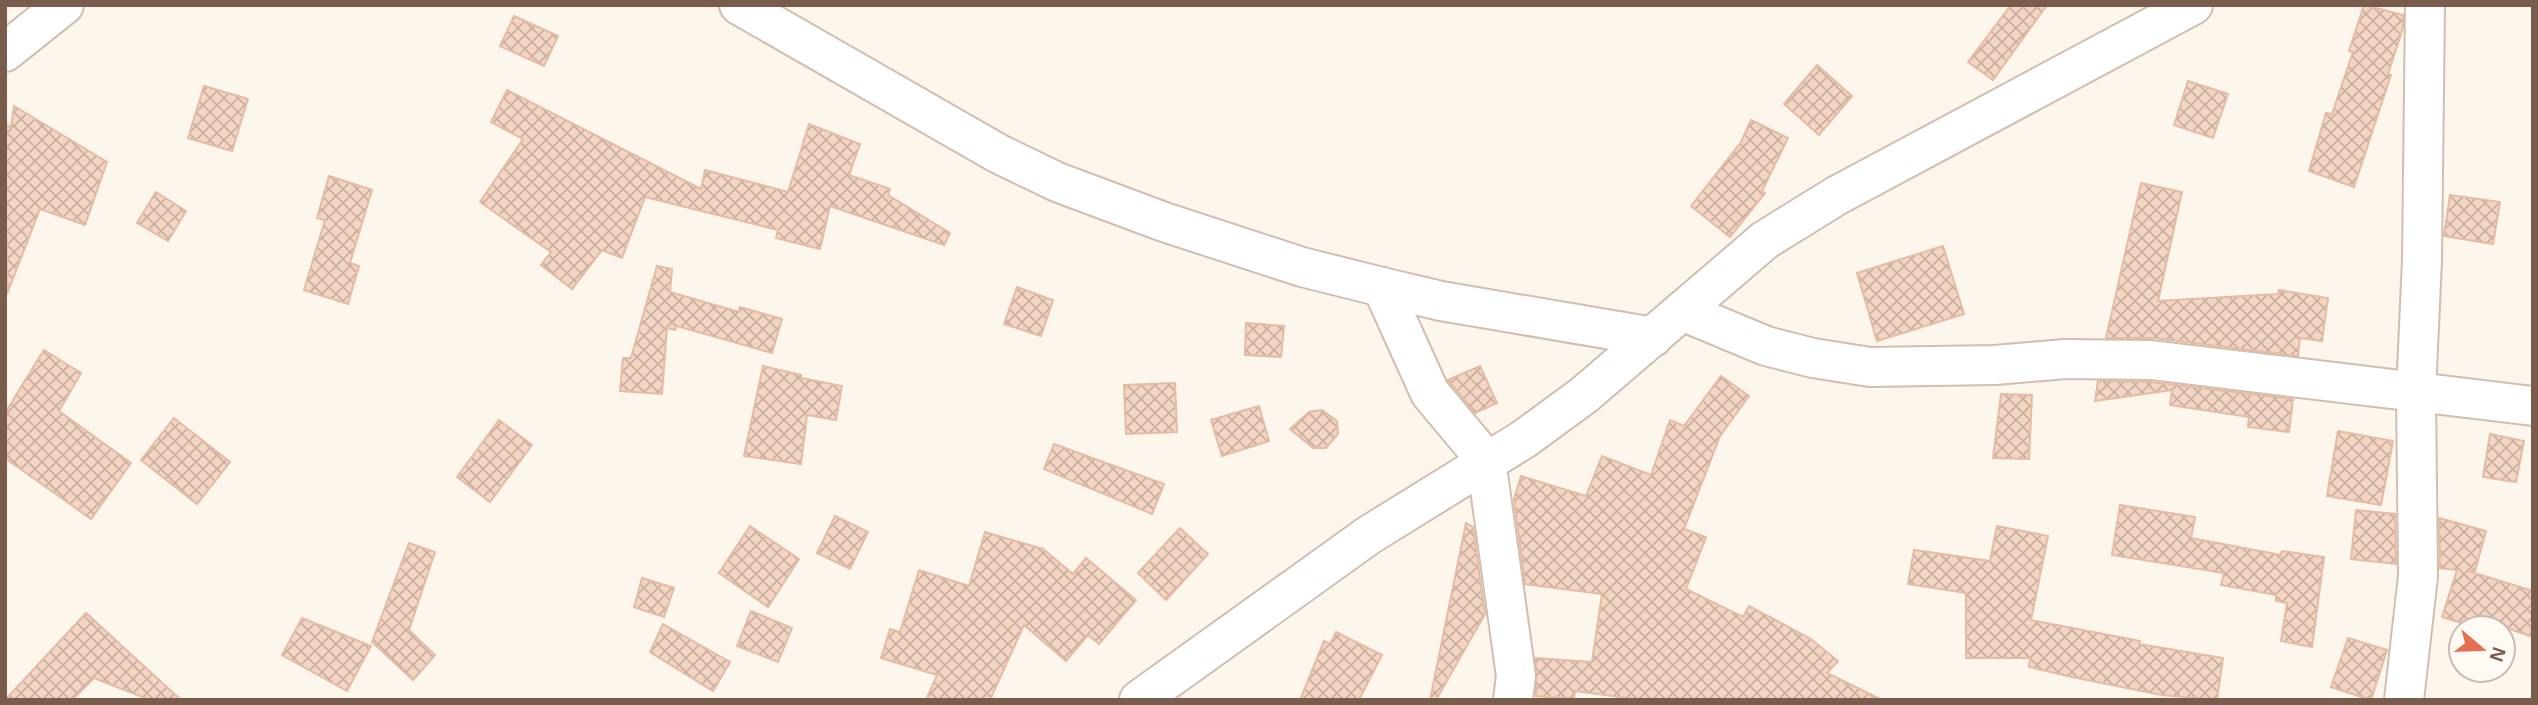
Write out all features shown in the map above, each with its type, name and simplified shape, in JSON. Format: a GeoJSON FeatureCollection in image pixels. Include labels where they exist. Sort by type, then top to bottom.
{"type":"FeatureCollection","features":[{"type":"Feature","properties":{"kind":"street"},"geometry":{"type":"LineString","coordinates":[[5,52],[64,5]]}},
{"type":"Feature","properties":{"kind":"street"},"geometry":{"type":"LineString","coordinates":[[738,5],[977,142],[1057,182],[1230,245],[1441,301],[1653,337]]}},
{"type":"Feature","properties":{"kind":"street"},"geometry":{"type":"LineString","coordinates":[[1139,700],[1369,535],[1486,460],[1524,439],[1584,396],[1765,240],[1836,195],[2193,5]]}},
{"type":"Feature","properties":{"kind":"street"},"geometry":{"type":"LineString","coordinates":[[2404,700],[2418,576],[2416,393],[2423,247],[2425,5]]}},
{"type":"Feature","properties":{"kind":"street"},"geometry":{"type":"LineString","coordinates":[[1382,287],[1430,393],[1486,460],[1516,676],[1513,700]]}},
{"type":"Feature","properties":{"kind":"street"},"geometry":{"type":"LineString","coordinates":[[1682,311],[1766,346],[1813,358],[1870,367],[1995,365],[2065,359],[2151,360],[2533,406]]}},
{"type":"Feature","properties":{"kind":"building"},"geometry":{"type":"Polygon","coordinates":[[[2011,5],[2047,5],[1993,80],[1968,62],[2011,5]]]}},
{"type":"Feature","properties":{"kind":"building"},"geometry":{"type":"Polygon","coordinates":[[[2364,5],[2403,15],[2403,28],[2388,74],[2391,75],[2354,187],[2309,171],[2326,113],[2332,114],[2353,52],[2349,51],[2364,5]]]}},
{"type":"Feature","properties":{"kind":"building"},"geometry":{"type":"Polygon","coordinates":[[[514,16],[558,36],[544,66],[500,46],[514,16]]]}},
{"type":"Feature","properties":{"kind":"building"},"geometry":{"type":"Polygon","coordinates":[[[1817,65],[1852,96],[1819,135],[1784,104],[1817,65]]]}},
{"type":"Feature","properties":{"kind":"building"},"geometry":{"type":"Polygon","coordinates":[[[2188,81],[2228,94],[2213,138],[2174,125],[2188,81]]]}},
{"type":"Feature","properties":{"kind":"building"},"geometry":{"type":"Polygon","coordinates":[[[204,86],[248,99],[232,151],[188,138],[204,86]]]}},
{"type":"Feature","properties":{"kind":"building"},"geometry":{"type":"Polygon","coordinates":[[[507,90],[701,189],[705,170],[788,192],[809,124],[860,144],[849,175],[890,189],[888,195],[950,233],[944,245],[830,206],[820,249],[776,238],[778,230],[645,197],[622,258],[602,250],[572,289],[541,265],[551,252],[480,202],[523,139],[491,122],[507,90]]]}},
{"type":"Feature","properties":{"kind":"building"},"geometry":{"type":"Polygon","coordinates":[[[14,106],[107,162],[85,225],[40,209],[7,294],[5,123],[11,128],[14,106]]]}},
{"type":"Feature","properties":{"kind":"building"},"geometry":{"type":"Polygon","coordinates":[[[1751,120],[1788,138],[1762,191],[1765,193],[1730,237],[1691,206],[1741,142],[1751,120]]]}},
{"type":"Feature","properties":{"kind":"building"},"geometry":{"type":"Polygon","coordinates":[[[329,176],[372,190],[350,263],[359,266],[348,304],[304,290],[325,220],[317,218],[329,176]]]}},
{"type":"Feature","properties":{"kind":"building"},"geometry":{"type":"Polygon","coordinates":[[[2141,183],[2182,192],[2158,301],[2278,294],[2279,290],[2328,298],[2322,341],[2300,338],[2298,356],[2154,338],[2106,338],[2141,183]]]}},
{"type":"Feature","properties":{"kind":"building"},"geometry":{"type":"Polygon","coordinates":[[[156,192],[186,211],[168,241],[137,223],[156,192]]]}},
{"type":"Feature","properties":{"kind":"building"},"geometry":{"type":"Polygon","coordinates":[[[2450,195],[2500,202],[2493,244],[2444,236],[2450,195]]]}},
{"type":"Feature","properties":{"kind":"building"},"geometry":{"type":"Polygon","coordinates":[[[1943,246],[1964,314],[1877,341],[1857,273],[1943,246]]]}},
{"type":"Feature","properties":{"kind":"building"},"geometry":{"type":"Polygon","coordinates":[[[657,266],[672,269],[670,292],[739,312],[740,307],[782,319],[772,353],[677,326],[675,330],[667,328],[662,394],[620,391],[623,358],[631,358],[657,266]]]}},
{"type":"Feature","properties":{"kind":"building"},"geometry":{"type":"Polygon","coordinates":[[[1017,287],[1053,300],[1041,336],[1004,324],[1017,287]]]}},
{"type":"Feature","properties":{"kind":"building"},"geometry":{"type":"Polygon","coordinates":[[[1246,323],[1284,326],[1281,357],[1245,355],[1246,323]]]}},
{"type":"Feature","properties":{"kind":"building"},"geometry":{"type":"Polygon","coordinates":[[[44,350],[81,373],[59,411],[131,463],[91,519],[5,458],[5,413],[44,350]]]}},
{"type":"Feature","properties":{"kind":"building"},"geometry":{"type":"Polygon","coordinates":[[[763,366],[801,375],[801,378],[842,386],[836,420],[807,415],[801,464],[744,456],[763,366]]]}},
{"type":"Feature","properties":{"kind":"building"},"geometry":{"type":"Polygon","coordinates":[[[1480,366],[1497,403],[1475,413],[1448,380],[1480,366]]]}},
{"type":"Feature","properties":{"kind":"building"},"geometry":{"type":"Polygon","coordinates":[[[1721,376],[1749,396],[1720,436],[1684,529],[1706,537],[1686,589],[1743,617],[1749,606],[1811,639],[1838,661],[1827,673],[1882,700],[1642,700],[1575,691],[1574,699],[1536,696],[1536,658],[1592,662],[1602,594],[1525,584],[1514,499],[1521,476],[1586,496],[1602,456],[1651,475],[1670,420],[1684,426],[1721,376]]]}},
{"type":"Feature","properties":{"kind":"building"},"geometry":{"type":"Polygon","coordinates":[[[2098,381],[2150,382],[2293,399],[2289,432],[2248,427],[2249,417],[2170,405],[2172,390],[2095,401],[2098,381]]]}},
{"type":"Feature","properties":{"kind":"building"},"geometry":{"type":"Polygon","coordinates":[[[1175,383],[1177,432],[1126,434],[1124,385],[1175,383]]]}},
{"type":"Feature","properties":{"kind":"building"},"geometry":{"type":"Polygon","coordinates":[[[2001,394],[2032,395],[2029,459],[1993,458],[2001,394]]]}},
{"type":"Feature","properties":{"kind":"building"},"geometry":{"type":"Polygon","coordinates":[[[1259,406],[1269,441],[1222,456],[1211,420],[1259,406]]]}},
{"type":"Feature","properties":{"kind":"building"},"geometry":{"type":"Polygon","coordinates":[[[1322,410],[1337,421],[1338,434],[1326,448],[1313,448],[1290,429],[1309,412],[1322,410]]]}},
{"type":"Feature","properties":{"kind":"building"},"geometry":{"type":"Polygon","coordinates":[[[174,418],[230,462],[197,504],[141,460],[174,418]]]}},
{"type":"Feature","properties":{"kind":"building"},"geometry":{"type":"Polygon","coordinates":[[[499,420],[532,445],[490,502],[457,477],[499,420]]]}},
{"type":"Feature","properties":{"kind":"building"},"geometry":{"type":"Polygon","coordinates":[[[2338,431],[2393,441],[2381,505],[2327,496],[2338,431]]]}},
{"type":"Feature","properties":{"kind":"building"},"geometry":{"type":"Polygon","coordinates":[[[2490,434],[2524,441],[2516,482],[2483,477],[2490,434]]]}},
{"type":"Feature","properties":{"kind":"building"},"geometry":{"type":"Polygon","coordinates":[[[1054,444],[1164,484],[1152,514],[1044,469],[1054,444]]]}},
{"type":"Feature","properties":{"kind":"building"},"geometry":{"type":"Polygon","coordinates":[[[2120,505],[2195,517],[2191,538],[2281,555],[2282,551],[2324,557],[2312,647],[2281,641],[2287,603],[2276,601],[2276,595],[2221,585],[2224,573],[2112,555],[2120,505]]]}},
{"type":"Feature","properties":{"kind":"building"},"geometry":{"type":"Polygon","coordinates":[[[2356,510],[2395,514],[2396,564],[2351,559],[2356,510]]]}},
{"type":"Feature","properties":{"kind":"building"},"geometry":{"type":"Polygon","coordinates":[[[835,516],[868,532],[850,569],[817,553],[835,516]]]}},
{"type":"Feature","properties":{"kind":"building"},"geometry":{"type":"Polygon","coordinates":[[[2439,518],[2486,531],[2475,571],[2468,571],[2533,591],[2533,637],[2517,631],[2517,614],[2447,614],[2447,619],[2442,617],[2457,570],[2440,568],[2439,518]]]}},
{"type":"Feature","properties":{"kind":"building"},"geometry":{"type":"Polygon","coordinates":[[[1466,523],[1473,527],[1485,614],[1436,700],[1430,700],[1466,523]]]}},
{"type":"Feature","properties":{"kind":"building"},"geometry":{"type":"Polygon","coordinates":[[[750,526],[799,559],[768,607],[719,573],[750,526]]]}},
{"type":"Feature","properties":{"kind":"building"},"geometry":{"type":"Polygon","coordinates":[[[1997,526],[2048,536],[2031,620],[2140,641],[2139,644],[2223,658],[2217,700],[2162,695],[2072,677],[2029,667],[2030,658],[1966,658],[1966,593],[1908,584],[1914,550],[1990,561],[1997,526]]]}},
{"type":"Feature","properties":{"kind":"building"},"geometry":{"type":"Polygon","coordinates":[[[1180,528],[1208,554],[1166,600],[1138,573],[1180,528]]]}},
{"type":"Feature","properties":{"kind":"building"},"geometry":{"type":"Polygon","coordinates":[[[985,532],[1043,549],[1073,574],[1086,558],[1136,600],[1099,644],[1088,635],[1066,661],[1024,625],[990,700],[926,700],[937,675],[881,658],[890,629],[900,632],[919,570],[969,586],[985,532]]]}},
{"type":"Feature","properties":{"kind":"building"},"geometry":{"type":"Polygon","coordinates":[[[409,543],[435,552],[409,630],[435,655],[413,680],[372,642],[409,543]]]}},
{"type":"Feature","properties":{"kind":"building"},"geometry":{"type":"Polygon","coordinates":[[[642,578],[674,588],[664,617],[634,607],[642,578]]]}},
{"type":"Feature","properties":{"kind":"building"},"geometry":{"type":"Polygon","coordinates":[[[751,611],[792,628],[778,662],[737,646],[751,611]]]}},
{"type":"Feature","properties":{"kind":"building"},"geometry":{"type":"Polygon","coordinates":[[[86,613],[181,700],[150,700],[94,678],[72,700],[5,700],[86,613]]]}},
{"type":"Feature","properties":{"kind":"building"},"geometry":{"type":"Polygon","coordinates":[[[302,618],[371,646],[347,691],[282,655],[302,618]]]}},
{"type":"Feature","properties":{"kind":"building"},"geometry":{"type":"Polygon","coordinates":[[[663,624],[730,662],[713,691],[650,652],[663,624]]]}},
{"type":"Feature","properties":{"kind":"building"},"geometry":{"type":"Polygon","coordinates":[[[1336,632],[1382,655],[1359,700],[1300,700],[1324,641],[1330,644],[1336,632]]]}},
{"type":"Feature","properties":{"kind":"building"},"geometry":{"type":"Polygon","coordinates":[[[2348,638],[2387,650],[2371,700],[2331,687],[2348,638]]]}}]}
